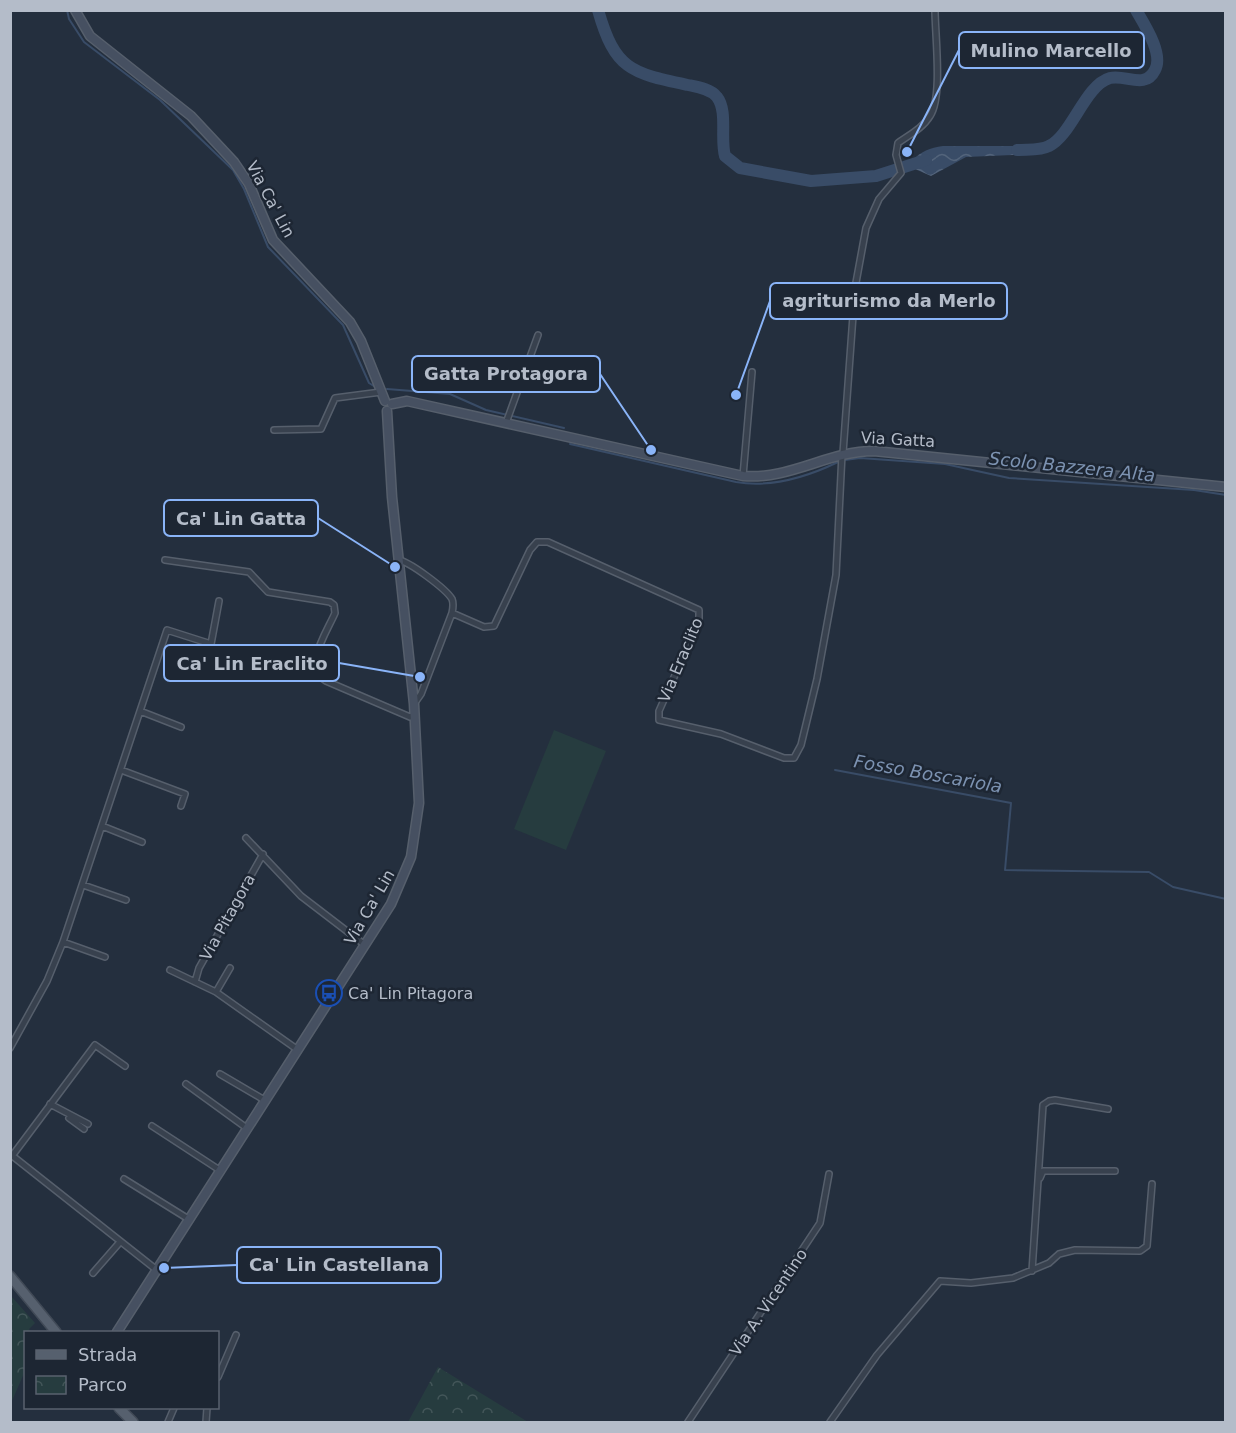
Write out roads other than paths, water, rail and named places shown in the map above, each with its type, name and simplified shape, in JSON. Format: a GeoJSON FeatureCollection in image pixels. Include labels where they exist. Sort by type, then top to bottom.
{"type":"FeatureCollection","features":[{"type":"Feature","properties":{"kind":"main road"},"geometry":{"type":"LineString","coordinates":[[10,1276],[55,1331]]}},
{"type":"Feature","properties":{"kind":"main road"},"geometry":{"type":"LineString","coordinates":[[121,1409],[133,1422]]}},
{"type":"Feature","properties":{"kind":"street","name":"Via Ca' Lin"},"geometry":{"type":"LineString","coordinates":[[75,10],[90,36],[191,116],[234,162],[249,184],[273,240],[350,322],[361,341],[388,405],[398,560],[414,704],[419,803],[414,847],[398,891],[118,1331]]}},
{"type":"Feature","properties":{"kind":"street"},"geometry":{"type":"LineString","coordinates":[[842,453],[855,288],[866,228],[876,203],[901,173],[896,149],[898,143],[924,124],[932,114],[936,92],[935,10]]}},
{"type":"Feature","properties":{"kind":"street"},"geometry":{"type":"LineString","coordinates":[[506,418],[538,335]]}},
{"type":"Feature","properties":{"kind":"street"},"geometry":{"type":"LineString","coordinates":[[743,476],[752,372]]}},
{"type":"Feature","properties":{"kind":"street"},"geometry":{"type":"LineString","coordinates":[[274,430],[316,431],[323,427],[335,398],[381,392]]}},
{"type":"Feature","properties":{"kind":"street","name":"Via Gatta"},"geometry":{"type":"LineString","coordinates":[[388,405],[407,401],[506,418],[743,476],[771,477],[842,453],[874,451],[1226,487]]}},
{"type":"Feature","properties":{"kind":"street","name":"Via Eraclito"},"geometry":{"type":"LineString","coordinates":[[452,613],[484,627],[494,626],[530,550],[537,542],[548,542],[699,610],[699,621],[659,711],[659,720],[721,734],[783,758],[794,758],[801,745],[836,575],[842,453]]}},
{"type":"Feature","properties":{"kind":"street"},"geometry":{"type":"LineString","coordinates":[[165,560],[249,572],[268,592],[330,602],[334,605],[335,613],[314,662],[316,672],[326,681],[410,717],[414,715]]}},
{"type":"Feature","properties":{"kind":"street"},"geometry":{"type":"LineString","coordinates":[[398,560],[412,565],[448,595],[453,603],[452,613]]}},
{"type":"Feature","properties":{"kind":"street"},"geometry":{"type":"LineString","coordinates":[[10,1048],[47,981],[63,942],[167,630],[211,644],[219,601]]}},
{"type":"Feature","properties":{"kind":"street","name":"Via Ca' Lin"},"geometry":{"type":"LineString","coordinates":[[414,704],[421,694],[452,613]]}},
{"type":"Feature","properties":{"kind":"street"},"geometry":{"type":"LineString","coordinates":[[141,711],[181,727]]}},
{"type":"Feature","properties":{"kind":"street"},"geometry":{"type":"LineString","coordinates":[[121,770],[185,794],[181,806]]}},
{"type":"Feature","properties":{"kind":"street"},"geometry":{"type":"LineString","coordinates":[[102,826],[142,842]]}},
{"type":"Feature","properties":{"kind":"street"},"geometry":{"type":"LineString","coordinates":[[246,838],[301,896],[365,945]]}},
{"type":"Feature","properties":{"kind":"street","name":"Via Pitagora"},"geometry":{"type":"LineString","coordinates":[[195,982],[199,968],[262,854]]}},
{"type":"Feature","properties":{"kind":"street"},"geometry":{"type":"LineString","coordinates":[[82,885],[126,900]]}},
{"type":"Feature","properties":{"kind":"street"},"geometry":{"type":"LineString","coordinates":[[63,942],[105,957]]}},
{"type":"Feature","properties":{"kind":"street","name":"Via Pitagora"},"geometry":{"type":"LineString","coordinates":[[216,992],[230,968]]}},
{"type":"Feature","properties":{"kind":"street","name":"Via Pitagora"},"geometry":{"type":"LineString","coordinates":[[170,970],[216,992],[298,1050]]}},
{"type":"Feature","properties":{"kind":"street"},"geometry":{"type":"LineString","coordinates":[[125,1065],[94,1045],[11,1155],[158,1271]]}},
{"type":"Feature","properties":{"kind":"street"},"geometry":{"type":"LineString","coordinates":[[220,1074],[266,1101]]}},
{"type":"Feature","properties":{"kind":"street"},"geometry":{"type":"LineString","coordinates":[[186,1084],[248,1129]]}},
{"type":"Feature","properties":{"kind":"street"},"geometry":{"type":"LineString","coordinates":[[1032,1271],[1043,1106],[1055,1100],[1108,1109]]}},
{"type":"Feature","properties":{"kind":"street"},"geometry":{"type":"LineString","coordinates":[[50,1104],[86,1127]]}},
{"type":"Feature","properties":{"kind":"street"},"geometry":{"type":"LineString","coordinates":[[152,1126],[221,1171]]}},
{"type":"Feature","properties":{"kind":"street"},"geometry":{"type":"LineString","coordinates":[[1039,1179],[1043,1171],[1115,1171]]}},
{"type":"Feature","properties":{"kind":"street","name":"Via A. Vicentino"},"geometry":{"type":"LineString","coordinates":[[688,1422],[820,1223],[829,1174]]}},
{"type":"Feature","properties":{"kind":"street"},"geometry":{"type":"LineString","coordinates":[[124,1179],[190,1220]]}},
{"type":"Feature","properties":{"kind":"street"},"geometry":{"type":"LineString","coordinates":[[830,1422],[877,1356],[935,1285],[947,1280],[971,1283],[1013,1278],[1032,1271],[1059,1254],[1074,1250],[1132,1252],[1147,1246],[1152,1184]]}},
{"type":"Feature","properties":{"kind":"street"},"geometry":{"type":"LineString","coordinates":[[93,1273],[120,1242]]}},
{"type":"Feature","properties":{"kind":"street"},"geometry":{"type":"LineString","coordinates":[[219,1375],[236,1335]]}},
{"type":"Feature","properties":{"kind":"water"},"geometry":{"type":"Polygon","coordinates":[[[943,146],[1031,146],[1033,149],[1032,154],[966,157],[931,176],[915,169],[912,161],[919,155],[943,146]]]}},
{"type":"Feature","properties":{"kind":"waterway","name":"Scolo Bazzera Alta"},"geometry":{"type":"LineString","coordinates":[[67,10],[69,19],[84,42],[160,100],[233,170],[244,189],[268,247],[343,325],[369,383],[377,388]]}},
{"type":"Feature","properties":{"kind":"waterway"},"geometry":{"type":"LineString","coordinates":[[598,10],[611,45],[628,66],[652,77],[704,89],[717,97],[723,117],[725,156],[740,168],[811,181],[876,176],[926,160]]}},
{"type":"Feature","properties":{"kind":"waterway"},"geometry":{"type":"LineString","coordinates":[[1017,150],[1042,149],[1057,140],[1101,82],[1116,77],[1141,80],[1151,76],[1155,70],[1157,56],[1152,39],[1136,10]]}},
{"type":"Feature","properties":{"kind":"waterway","name":"Scolo Bazzera Alta"},"geometry":{"type":"LineString","coordinates":[[387,389],[450,394],[486,410],[564,428]]}},
{"type":"Feature","properties":{"kind":"waterway","name":"Scolo Bazzera Alta"},"geometry":{"type":"LineString","coordinates":[[570,444],[749,484],[788,480],[813,473],[838,462]]}},
{"type":"Feature","properties":{"kind":"waterway","name":"Scolo Bazzera Alta"},"geometry":{"type":"LineString","coordinates":[[845,460],[860,458],[945,464],[1009,478],[1194,490],[1226,495]]}},
{"type":"Feature","properties":{"kind":"waterway","name":"Fosso Boscariola"},"geometry":{"type":"LineString","coordinates":[[835,770],[1011,803],[1005,870],[1149,872],[1173,887],[1226,899]]}},
{"type":"Feature","properties":{"kind":"place","name":"Mulino Marcello"},"geometry":{"type":"Point","coordinates":[907,152]}},
{"type":"Feature","properties":{"kind":"place","name":"agriturismo da Merlo"},"geometry":{"type":"Point","coordinates":[736,395]}},
{"type":"Feature","properties":{"kind":"place","name":"Gatta Protagora"},"geometry":{"type":"Point","coordinates":[651,450]}},
{"type":"Feature","properties":{"kind":"place","name":"Ca' Lin Gatta"},"geometry":{"type":"Point","coordinates":[395,567]}},
{"type":"Feature","properties":{"kind":"place","name":"Ca' Lin Eraclito"},"geometry":{"type":"Point","coordinates":[420,677]}},
{"type":"Feature","properties":{"kind":"place","name":"Ca' Lin Pitagora"},"geometry":{"type":"Point","coordinates":[329,993]}},
{"type":"Feature","properties":{"kind":"place","name":"Ca' Lin Castellana"},"geometry":{"type":"Point","coordinates":[164,1268]}}]}
